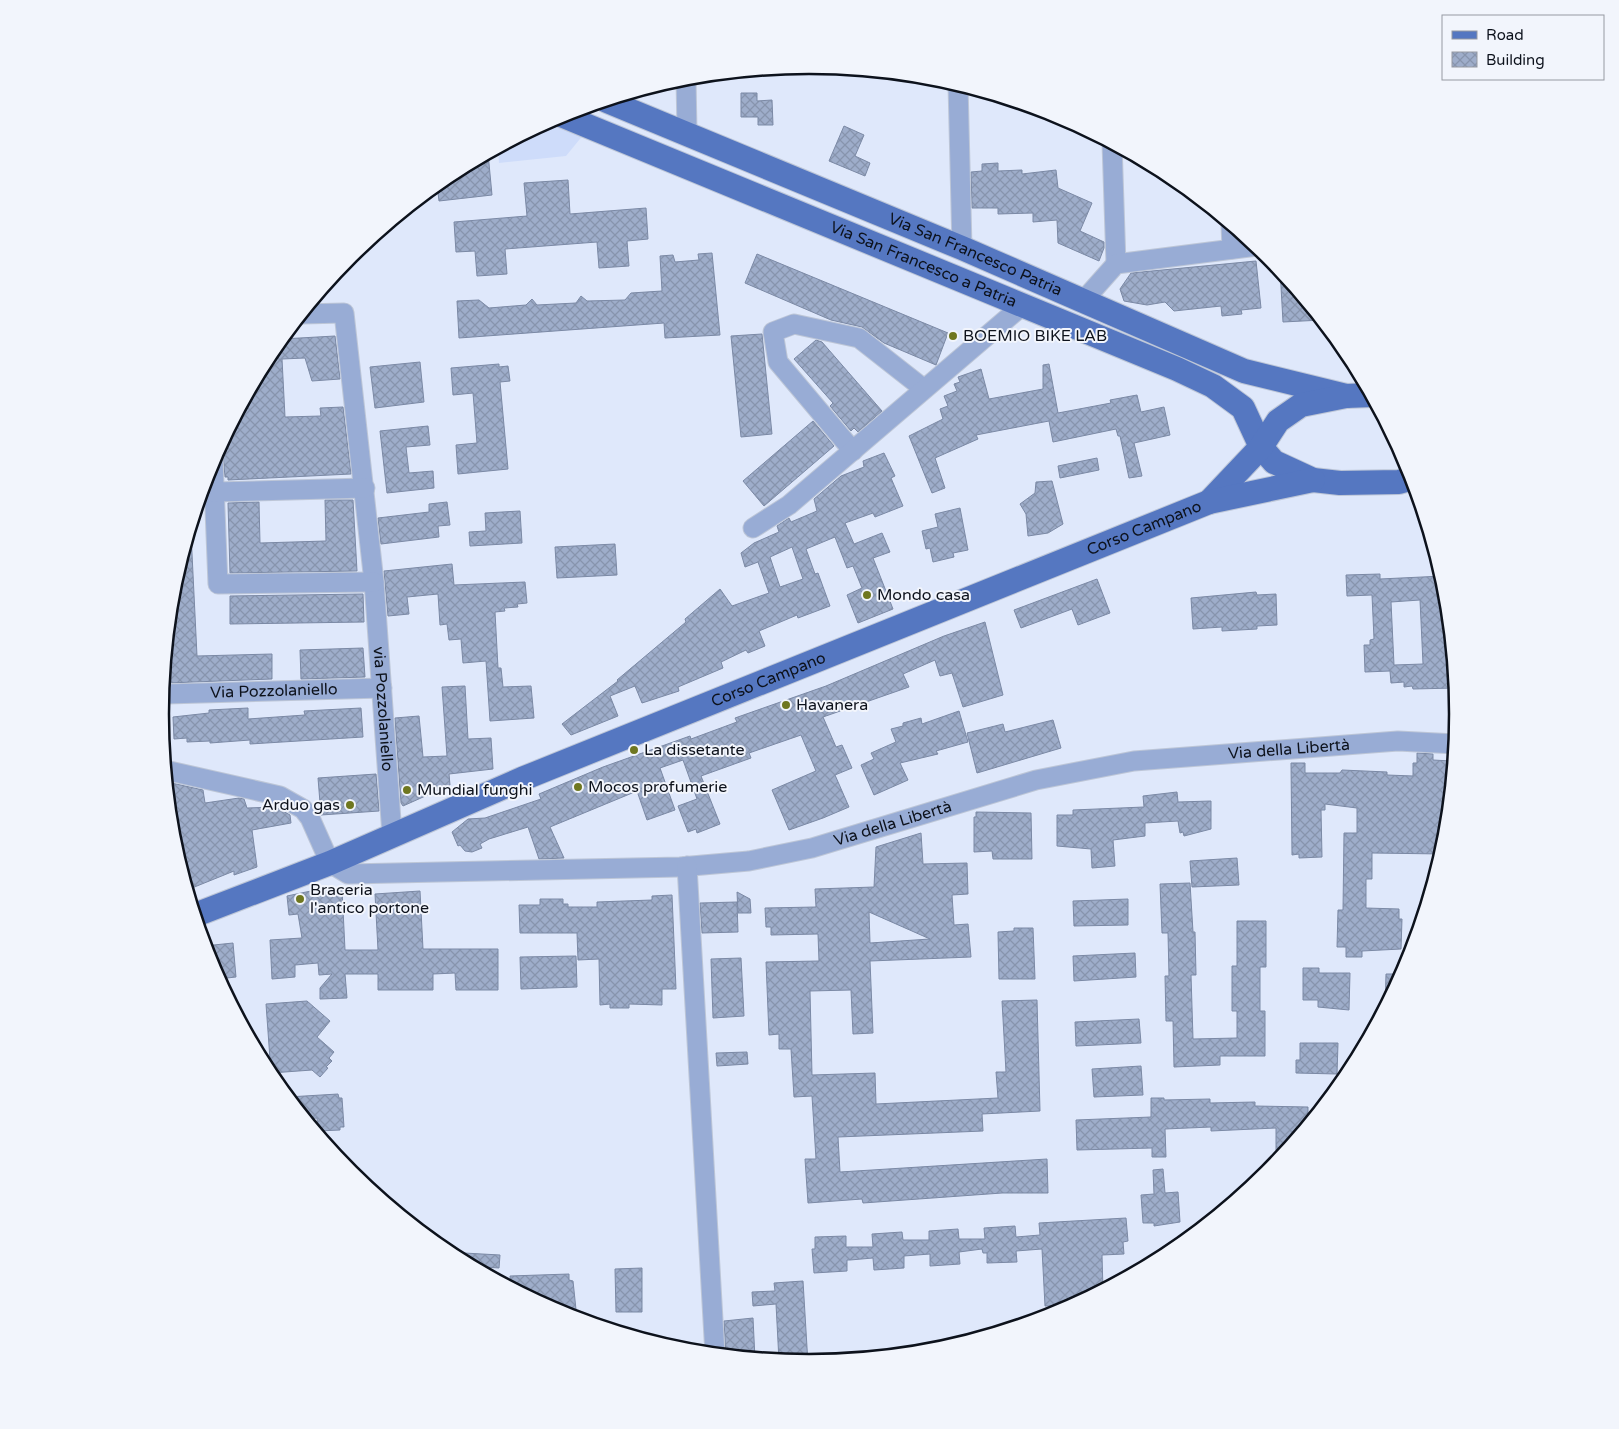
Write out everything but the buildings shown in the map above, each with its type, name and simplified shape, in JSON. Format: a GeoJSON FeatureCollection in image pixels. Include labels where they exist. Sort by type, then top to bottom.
{"type":"FeatureCollection","features":[{"type":"Feature","properties":{"kind":"main road","name":"Via San Francesco Patria"},"geometry":{"type":"LineString","coordinates":[[617,104],[962,248],[1244,371],[1346,396]]}},
{"type":"Feature","properties":{"kind":"main road","name":"Via San Francesco a Patria"},"geometry":{"type":"LineString","coordinates":[[573,120],[1177,369],[1212,386],[1243,408],[1261,447]]}},
{"type":"Feature","properties":{"kind":"main road"},"geometry":{"type":"LineString","coordinates":[[1209,502],[1261,447],[1278,421],[1301,405],[1346,396],[1365,395]]}},
{"type":"Feature","properties":{"kind":"main road"},"geometry":{"type":"LineString","coordinates":[[1261,447],[1274,462],[1313,480]]}},
{"type":"Feature","properties":{"kind":"main road"},"geometry":{"type":"LineString","coordinates":[[1209,502],[1313,480],[1340,483],[1406,482]]}},
{"type":"Feature","properties":{"kind":"main road","name":"Corso Campano"},"geometry":{"type":"LineString","coordinates":[[201,913],[330,863],[538,772],[1209,502]]}},
{"type":"Feature","properties":{"kind":"street"},"geometry":{"type":"LineString","coordinates":[[686,86],[687,133]]}},
{"type":"Feature","properties":{"kind":"street"},"geometry":{"type":"LineString","coordinates":[[958,92],[962,248]]}},
{"type":"Feature","properties":{"kind":"street"},"geometry":{"type":"LineString","coordinates":[[1112,150],[1116,264]]}},
{"type":"Feature","properties":{"kind":"street"},"geometry":{"type":"LineString","coordinates":[[1231,232],[1232,249]]}},
{"type":"Feature","properties":{"kind":"street"},"geometry":{"type":"LineString","coordinates":[[1084,300],[1116,264],[1247,246]]}},
{"type":"Feature","properties":{"kind":"street"},"geometry":{"type":"LineString","coordinates":[[753,528],[789,505],[1023,305]]}},
{"type":"Feature","properties":{"kind":"street","name":"via Pozzolaniello"},"geometry":{"type":"LineString","coordinates":[[310,314],[344,313],[374,582],[392,835]]}},
{"type":"Feature","properties":{"kind":"street"},"geometry":{"type":"LineString","coordinates":[[853,451],[778,362],[773,332],[794,324],[859,338],[924,389]]}},
{"type":"Feature","properties":{"kind":"street"},"geometry":{"type":"LineString","coordinates":[[214,481],[218,584],[374,582]]}},
{"type":"Feature","properties":{"kind":"street"},"geometry":{"type":"LineString","coordinates":[[214,492],[365,488]]}},
{"type":"Feature","properties":{"kind":"street","name":"Via Pozzolaniello"},"geometry":{"type":"LineString","coordinates":[[169,694],[382,688]]}},
{"type":"Feature","properties":{"kind":"street","name":"Via della Libertà"},"geometry":{"type":"LineString","coordinates":[[330,863],[348,874],[687,866],[749,861],[784,855],[1036,780],[1134,761],[1398,742],[1449,744]]}},
{"type":"Feature","properties":{"kind":"street"},"geometry":{"type":"LineString","coordinates":[[171,771],[280,796],[292,802],[303,809],[310,818],[330,863]]}},
{"type":"Feature","properties":{"kind":"street"},"geometry":{"type":"LineString","coordinates":[[687,866],[715,1348]]}},
{"type":"Feature","properties":{"kind":"shaded area"},"geometry":{"type":"Polygon","coordinates":[[[560,125],[584,134],[566,156],[499,163],[498,155],[560,125]]]}},
{"type":"Feature","properties":{"kind":"place","name":"BOEMIO BIKE LAB"},"geometry":{"type":"Point","coordinates":[953,336]}},
{"type":"Feature","properties":{"kind":"place","name":"Mondo casa"},"geometry":{"type":"Point","coordinates":[867,595]}},
{"type":"Feature","properties":{"kind":"place","name":"Havanera"},"geometry":{"type":"Point","coordinates":[786,705]}},
{"type":"Feature","properties":{"kind":"place","name":"La dissetante"},"geometry":{"type":"Point","coordinates":[634,750]}},
{"type":"Feature","properties":{"kind":"place","name":"Mocos profumerie"},"geometry":{"type":"Point","coordinates":[578,787]}},
{"type":"Feature","properties":{"kind":"place","name":"Mundial funghi"},"geometry":{"type":"Point","coordinates":[407,790]}},
{"type":"Feature","properties":{"kind":"place","name":"Arduo gas"},"geometry":{"type":"Point","coordinates":[350,805]}},
{"type":"Feature","properties":{"kind":"place","name":"Braceria l'antico portone"},"geometry":{"type":"Point","coordinates":[300,899]}}]}
